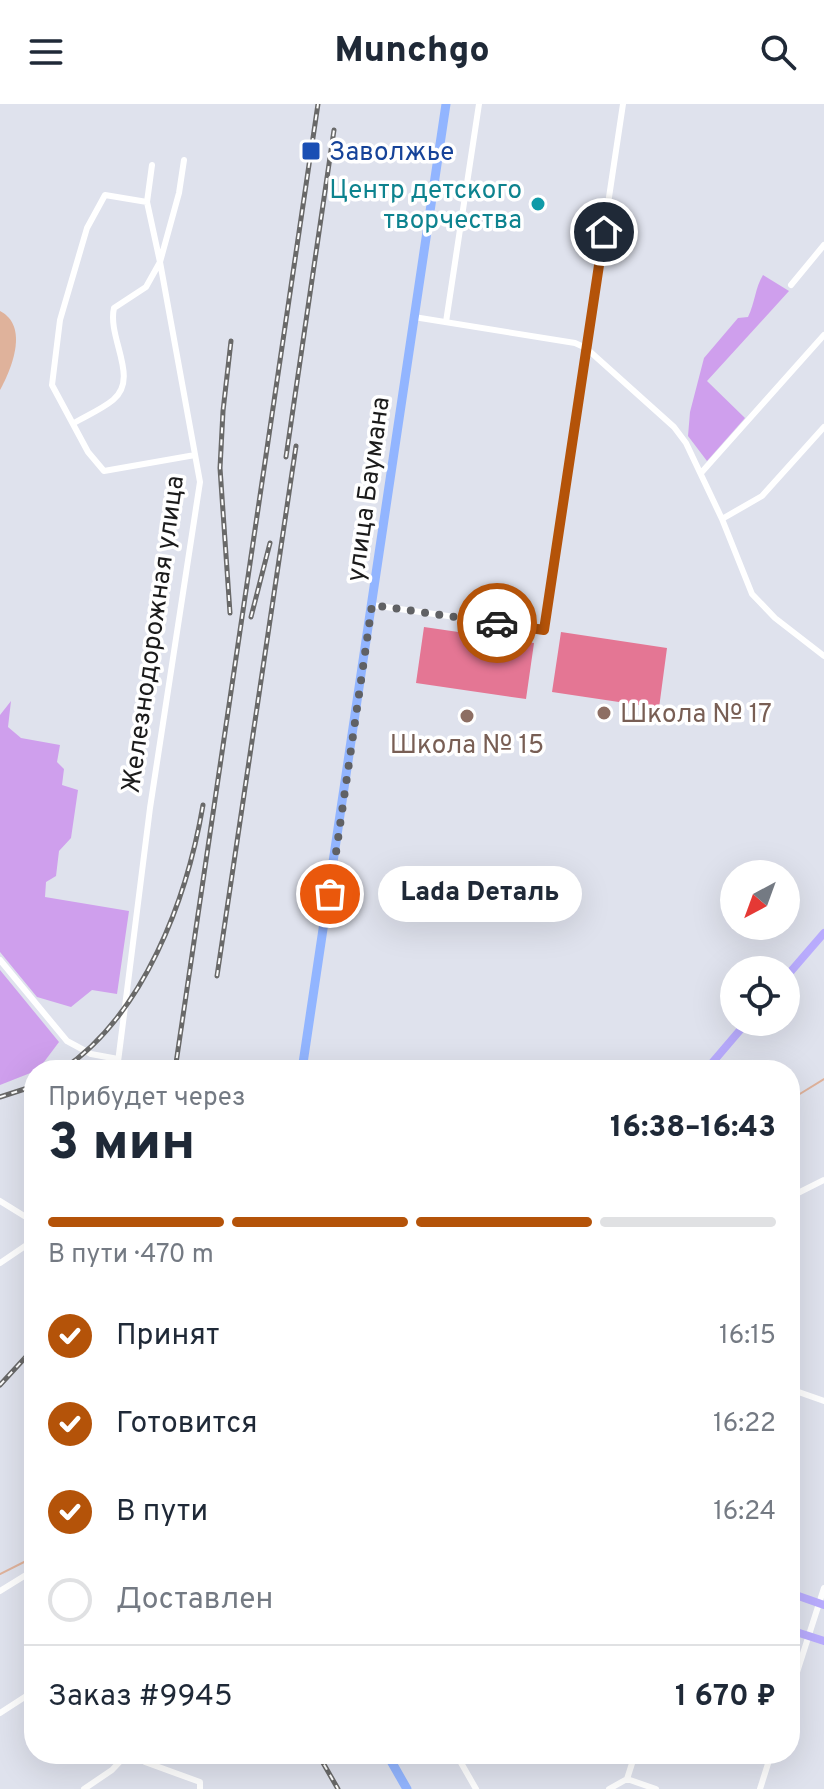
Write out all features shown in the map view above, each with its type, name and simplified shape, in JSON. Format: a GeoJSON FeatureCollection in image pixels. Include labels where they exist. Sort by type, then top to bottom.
{"type":"FeatureCollection","features":[{"type":"Feature","properties":{"kind":"main road","name":"улица Баумана"},"geometry":{"type":"LineString","coordinates":[[304,1060],[446,104]]}},
{"type":"Feature","properties":{"kind":"main road"},"geometry":{"type":"LineString","coordinates":[[393,1764],[407,1789]]}},
{"type":"Feature","properties":{"kind":"street"},"geometry":{"type":"LineString","coordinates":[[446,322],[479,104]]}},
{"type":"Feature","properties":{"kind":"street"},"geometry":{"type":"LineString","coordinates":[[372,605],[544,630],[623,104]]}},
{"type":"Feature","properties":{"kind":"street","name":"Железнодорожная улица"},"geometry":{"type":"LineString","coordinates":[[118,1059],[150,808],[200,482],[160,262],[179,193],[184,160]]}},
{"type":"Feature","properties":{"kind":"street"},"geometry":{"type":"LineString","coordinates":[[74,423],[113,400],[122,391],[126,378],[111,321],[114,308],[146,287],[160,262],[147,202],[152,165]]}},
{"type":"Feature","properties":{"kind":"street"},"geometry":{"type":"LineString","coordinates":[[147,202],[105,195],[87,228],[60,320],[52,385],[88,452],[104,471],[195,455]]}},
{"type":"Feature","properties":{"kind":"street"},"geometry":{"type":"LineString","coordinates":[[791,285],[821,258],[824,245]]}},
{"type":"Feature","properties":{"kind":"street"},"geometry":{"type":"LineString","coordinates":[[414,317],[575,343],[586,348],[674,427],[687,444],[701,473],[757,602],[824,656]]}},
{"type":"Feature","properties":{"kind":"street"},"geometry":{"type":"LineString","coordinates":[[701,473],[824,335]]}},
{"type":"Feature","properties":{"kind":"street"},"geometry":{"type":"LineString","coordinates":[[722,519],[762,496],[824,427]]}},
{"type":"Feature","properties":{"kind":"street"},"geometry":{"type":"LineString","coordinates":[[800,961],[824,933]]}},
{"type":"Feature","properties":{"kind":"street"},"geometry":{"type":"LineString","coordinates":[[0,960],[67,1041],[91,1054],[118,1059]]}},
{"type":"Feature","properties":{"kind":"street"},"geometry":{"type":"LineString","coordinates":[[715,1060],[735,1036]]}},
{"type":"Feature","properties":{"kind":"street"},"geometry":{"type":"LineString","coordinates":[[800,1192],[824,1180]]}},
{"type":"Feature","properties":{"kind":"street"},"geometry":{"type":"LineString","coordinates":[[0,1201],[24,1216]]}},
{"type":"Feature","properties":{"kind":"street"},"geometry":{"type":"LineString","coordinates":[[0,1263],[24,1247]]}},
{"type":"Feature","properties":{"kind":"street"},"geometry":{"type":"LineString","coordinates":[[800,1393],[824,1401]]}},
{"type":"Feature","properties":{"kind":"street"},"geometry":{"type":"LineString","coordinates":[[0,1591],[24,1576]]}},
{"type":"Feature","properties":{"kind":"street"},"geometry":{"type":"LineString","coordinates":[[800,1662],[822,1604],[824,1588]]}},
{"type":"Feature","properties":{"kind":"street"},"geometry":{"type":"LineString","coordinates":[[800,1596],[822,1604]]}},
{"type":"Feature","properties":{"kind":"street"},"geometry":{"type":"LineString","coordinates":[[800,1633],[824,1641]]}},
{"type":"Feature","properties":{"kind":"street"},"geometry":{"type":"LineString","coordinates":[[0,1713],[24,1697]]}},
{"type":"Feature","properties":{"kind":"street"},"geometry":{"type":"LineString","coordinates":[[84,1789],[118,1764]]}},
{"type":"Feature","properties":{"kind":"street"},"geometry":{"type":"LineString","coordinates":[[150,1764],[200,1785]]}},
{"type":"Feature","properties":{"kind":"street"},"geometry":{"type":"LineString","coordinates":[[462,1764],[476,1789]]}},
{"type":"Feature","properties":{"kind":"street"},"geometry":{"type":"LineString","coordinates":[[609,1789],[627,1779],[632,1764]]}},
{"type":"Feature","properties":{"kind":"street"},"geometry":{"type":"LineString","coordinates":[[760,1789],[768,1764]]}},
{"type":"Feature","properties":{"kind":"street"},"geometry":{"type":"LineString","coordinates":[[627,1779],[656,1789]]}},
{"type":"Feature","properties":{"kind":"shaded area"},"geometry":{"type":"Polygon","coordinates":[[[763,275],[789,291],[707,381],[745,418],[707,461],[688,436],[690,412],[704,358],[738,318],[748,317],[763,275]]]}},
{"type":"Feature","properties":{"kind":"shaded area"},"geometry":{"type":"Polygon","coordinates":[[[0,311],[9,318],[16,337],[13,359],[0,390],[0,311]]]}},
{"type":"Feature","properties":{"kind":"shaded area"},"geometry":{"type":"Polygon","coordinates":[[[424,627],[534,643],[526,699],[416,683],[424,627]]]}},
{"type":"Feature","properties":{"kind":"shaded area"},"geometry":{"type":"Polygon","coordinates":[[[561,632],[667,648],[659,708],[552,692],[561,632]]]}},
{"type":"Feature","properties":{"kind":"shaded area"},"geometry":{"type":"Polygon","coordinates":[[[11,701],[8,727],[21,738],[60,745],[57,762],[64,769],[62,785],[78,790],[71,838],[59,851],[56,876],[46,882],[45,897],[129,911],[117,994],[92,990],[71,1007],[37,997],[0,952],[0,715],[11,701]]]}},
{"type":"Feature","properties":{"kind":"shaded area"},"geometry":{"type":"Polygon","coordinates":[[[0,970],[59,1042],[46,1060],[24,1060],[24,1076],[0,1085],[0,970]]]}},
{"type":"Feature","properties":{"kind":"waterway"},"geometry":{"type":"LineString","coordinates":[[800,1094],[824,1079]]}},
{"type":"Feature","properties":{"kind":"waterway"},"geometry":{"type":"LineString","coordinates":[[0,1574],[24,1562]]}},
{"type":"Feature","properties":{"kind":"railway"},"geometry":{"type":"LineString","coordinates":[[176,1060],[318,104]]}},
{"type":"Feature","properties":{"kind":"railway"},"geometry":{"type":"LineString","coordinates":[[286,457],[334,130]]}},
{"type":"Feature","properties":{"kind":"railway"},"geometry":{"type":"LineString","coordinates":[[230,613],[220,468],[231,341]]}},
{"type":"Feature","properties":{"kind":"railway"},"geometry":{"type":"LineString","coordinates":[[217,976],[296,446]]}},
{"type":"Feature","properties":{"kind":"railway"},"geometry":{"type":"LineString","coordinates":[[251,617],[270,543]]}},
{"type":"Feature","properties":{"kind":"railway"},"geometry":{"type":"LineString","coordinates":[[75,1060],[116,1019],[157,952],[186,878],[203,805]]}},
{"type":"Feature","properties":{"kind":"railway"},"geometry":{"type":"LineString","coordinates":[[0,1097],[24,1089]]}},
{"type":"Feature","properties":{"kind":"railway"},"geometry":{"type":"LineString","coordinates":[[0,1385],[24,1359]]}},
{"type":"Feature","properties":{"kind":"railway"},"geometry":{"type":"LineString","coordinates":[[324,1764],[338,1789]]}},
{"type":"Feature","properties":{"kind":"way so far"},"geometry":{"type":"LineString","coordinates":[[330,894],[372,605],[497,623]]}},
{"type":"Feature","properties":{"kind":"place","name":"Заволжье"},"geometry":{"type":"Point","coordinates":[311,151]}},
{"type":"Feature","properties":{"kind":"place","name":"Центр детского творчества"},"geometry":{"type":"Point","coordinates":[538,204]}},
{"type":"Feature","properties":{"kind":"place","name":"Школа № 17"},"geometry":{"type":"Point","coordinates":[604,713]}},
{"type":"Feature","properties":{"kind":"place","name":"Школа № 15"},"geometry":{"type":"Point","coordinates":[467,716]}},
{"type":"Feature","properties":{"kind":"place","name":"Lada Dеталь"},"geometry":{"type":"Point","coordinates":[330,894]}},
{"type":"Feature","properties":{"kind":"route"},"geometry":{"type":"LineString","coordinates":[[497,623],[544,630],[604,232]]}}]}
